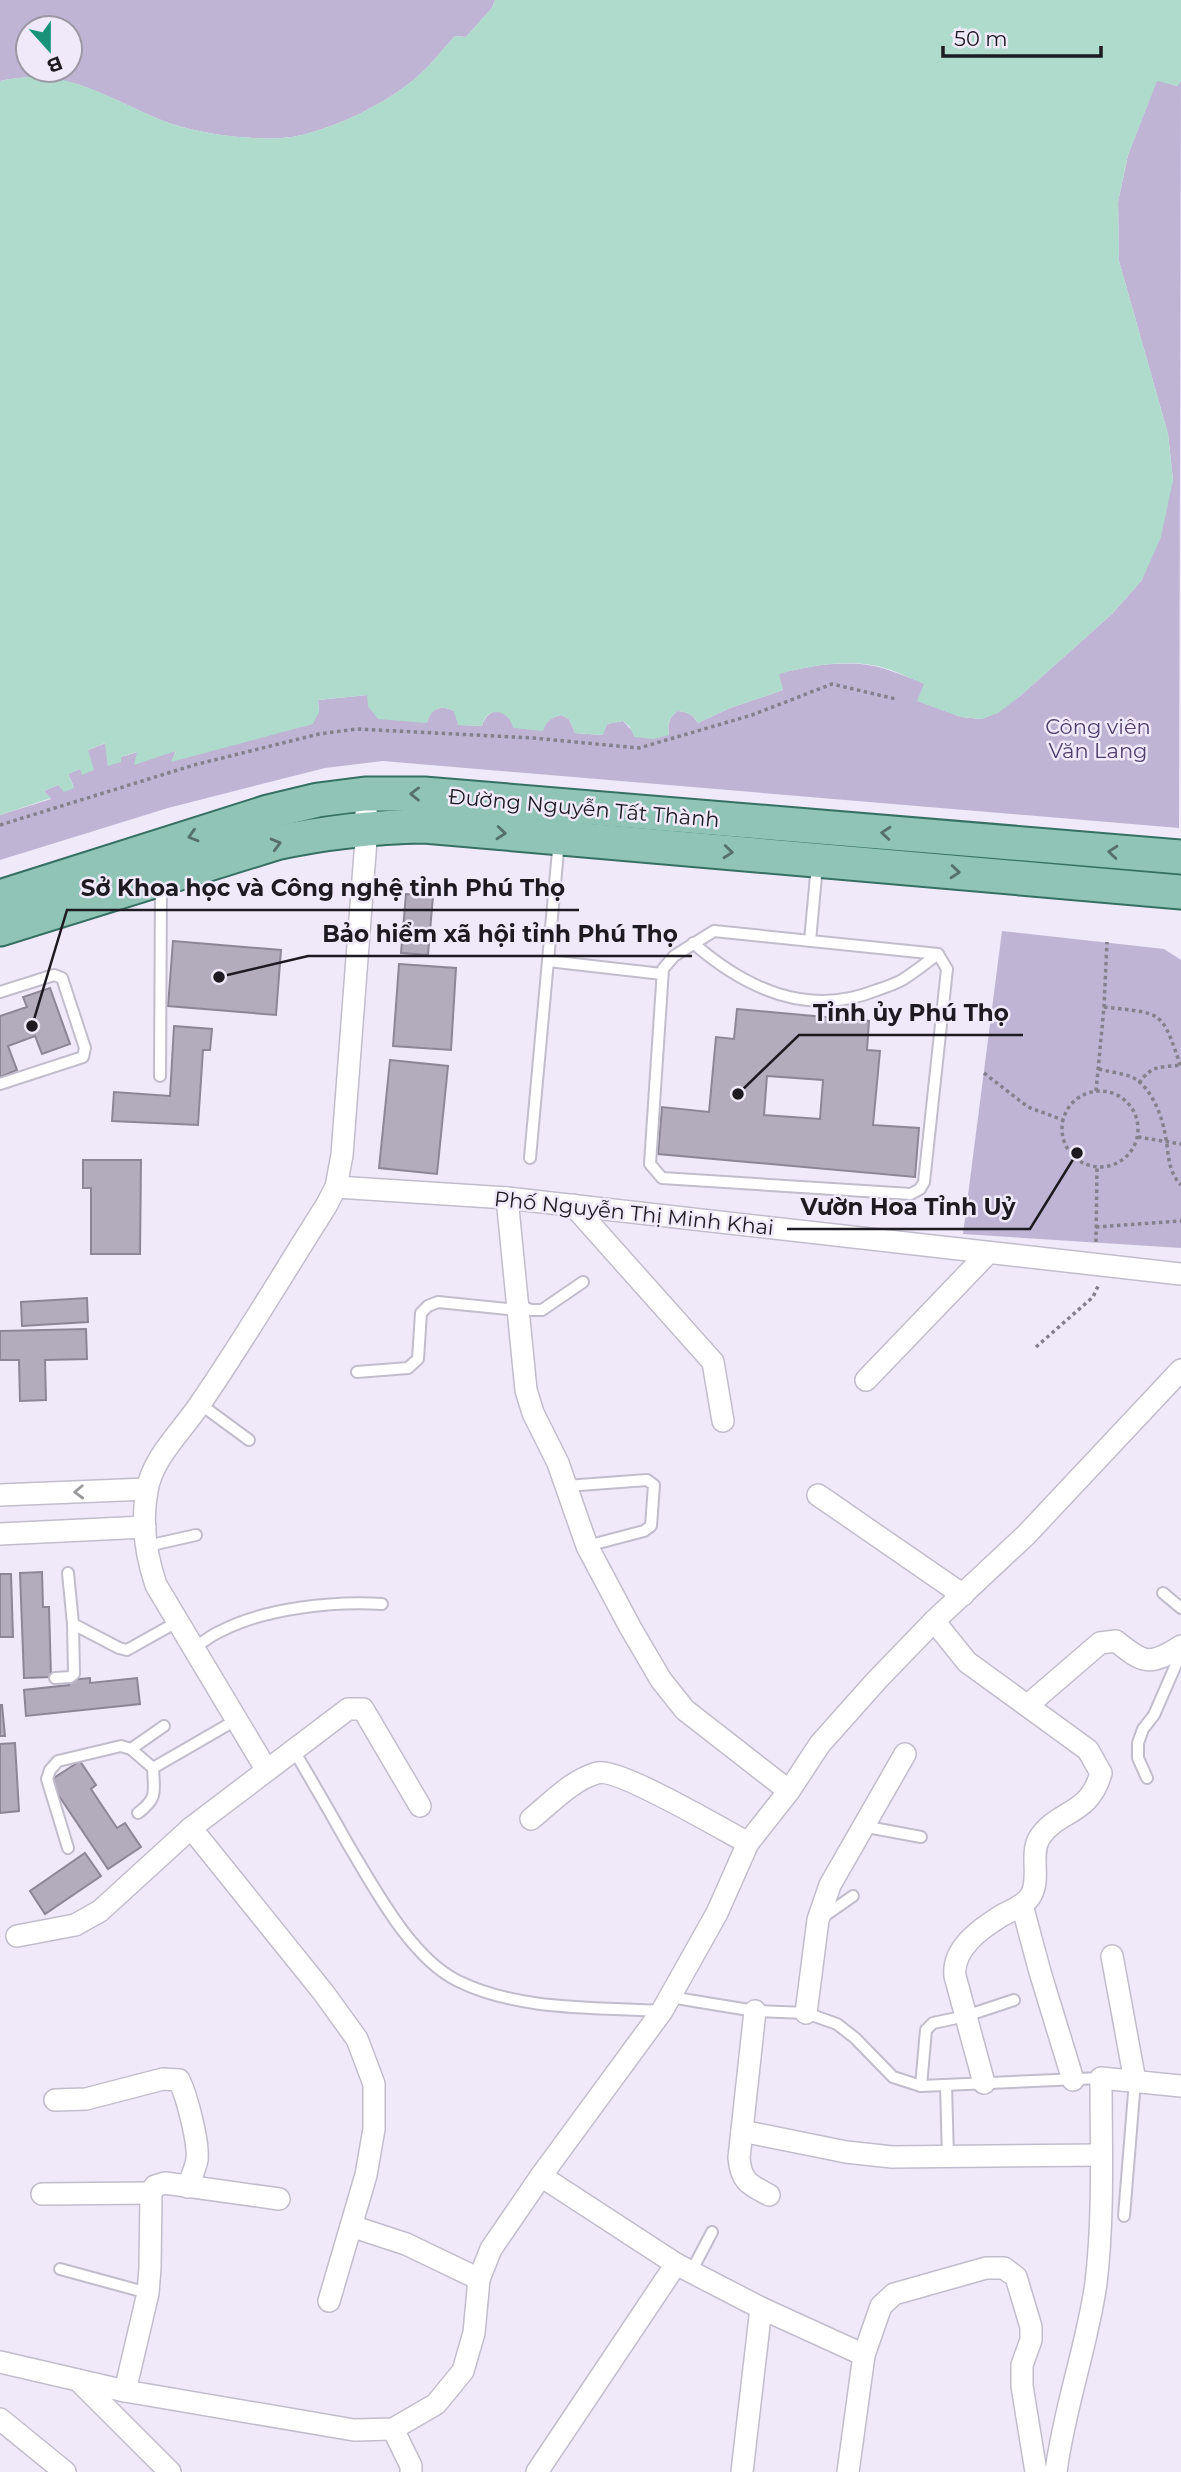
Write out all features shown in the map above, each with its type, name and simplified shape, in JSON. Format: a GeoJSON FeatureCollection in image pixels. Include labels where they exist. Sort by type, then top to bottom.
{"type":"FeatureCollection","features":[{"type":"Feature","properties":{"kind":"main road","name":"Đường Nguyễn Tất Thành"},"geometry":{"type":"LineString","coordinates":[[0,897],[268,812],[318,800],[365,794],[424,794],[561,822]]}},
{"type":"Feature","properties":{"kind":"main road","name":"Đường Nguyễn Tất Thành"},"geometry":{"type":"LineString","coordinates":[[0,929],[276,843],[323,832],[367,827],[561,822],[819,844],[1181,892]]}},
{"type":"Feature","properties":{"kind":"main road","name":"Đường Nguyễn Tất Thành"},"geometry":{"type":"LineString","coordinates":[[819,844],[1181,857]]}},
{"type":"Feature","properties":{"kind":"street"},"geometry":{"type":"LineString","coordinates":[[266,1769],[156,1585],[149,1562],[146,1536],[147,1489],[160,1459],[200,1404],[336,1187],[342,1155],[367,827],[365,794]]}},
{"type":"Feature","properties":{"kind":"street","name":"Phố Nguyễn Thị Minh Khai"},"geometry":{"type":"LineString","coordinates":[[336,1187],[507,1198],[1181,1274]]}},
{"type":"Feature","properties":{"kind":"street"},"geometry":{"type":"LineString","coordinates":[[507,1198],[526,1390],[533,1413],[554,1454],[587,1546],[649,1659],[685,1710],[789,1791]]}},
{"type":"Feature","properties":{"kind":"street"},"geometry":{"type":"LineString","coordinates":[[573,1205],[713,1362],[723,1421]]}},
{"type":"Feature","properties":{"kind":"street"},"geometry":{"type":"LineString","coordinates":[[866,1380],[988,1253]]}},
{"type":"Feature","properties":{"kind":"street"},"geometry":{"type":"LineString","coordinates":[[0,2362],[125,2391],[354,2430],[393,2429],[436,2404],[463,2371],[474,2333],[479,2280],[491,2249],[666,2004],[717,1913],[748,1843],[789,1791],[820,1744],[877,1679],[1026,1535],[1181,1370]]}},
{"type":"Feature","properties":{"kind":"street"},"geometry":{"type":"LineString","coordinates":[[0,1495],[147,1489]]}},
{"type":"Feature","properties":{"kind":"street"},"geometry":{"type":"LineString","coordinates":[[818,1495],[963,1595]]}},
{"type":"Feature","properties":{"kind":"street"},"geometry":{"type":"LineString","coordinates":[[0,1534],[146,1536]]}},
{"type":"Feature","properties":{"kind":"street"},"geometry":{"type":"LineString","coordinates":[[934,1621],[967,1662],[1088,1750],[1101,1773],[1098,1784],[1087,1801],[1052,1825],[1039,1838],[1032,1894],[1022,1905],[980,1931],[957,1955],[955,1976],[984,2083]]}},
{"type":"Feature","properties":{"kind":"street"},"geometry":{"type":"LineString","coordinates":[[1028,1705],[1100,1643],[1116,1642],[1146,1660],[1162,1658],[1181,1646]]}},
{"type":"Feature","properties":{"kind":"street"},"geometry":{"type":"LineString","coordinates":[[17,1936],[75,1925],[100,1911],[191,1828],[348,1709],[363,1709],[420,1806]]}},
{"type":"Feature","properties":{"kind":"street"},"geometry":{"type":"LineString","coordinates":[[806,2013],[818,1920],[830,1885],[905,1754]]}},
{"type":"Feature","properties":{"kind":"street"},"geometry":{"type":"LineString","coordinates":[[531,1819],[582,1779],[601,1771],[635,1783],[748,1843]]}},
{"type":"Feature","properties":{"kind":"street"},"geometry":{"type":"LineString","coordinates":[[191,1828],[323,1992],[357,2039],[374,2084],[374,2129],[366,2175],[329,2301]]}},
{"type":"Feature","properties":{"kind":"street"},"geometry":{"type":"LineString","coordinates":[[1022,1905],[1073,2080]]}},
{"type":"Feature","properties":{"kind":"street"},"geometry":{"type":"LineString","coordinates":[[1112,1956],[1135,2081]]}},
{"type":"Feature","properties":{"kind":"street"},"geometry":{"type":"LineString","coordinates":[[755,2011],[738,2158],[740,2173],[750,2185],[769,2195]]}},
{"type":"Feature","properties":{"kind":"street"},"geometry":{"type":"LineString","coordinates":[[1056,2472],[1060,2433],[1096,2284],[1100,2229],[1101,2078],[1181,2086]]}},
{"type":"Feature","properties":{"kind":"street"},"geometry":{"type":"LineString","coordinates":[[55,2099],[86,2099],[163,2079],[179,2080],[186,2094],[196,2146],[197,2160],[188,2187]]}},
{"type":"Feature","properties":{"kind":"street"},"geometry":{"type":"LineString","coordinates":[[742,2131],[846,2152],[892,2157],[1101,2155]]}},
{"type":"Feature","properties":{"kind":"street"},"geometry":{"type":"LineString","coordinates":[[541,2176],[683,2268],[761,2308],[864,2355]]}},
{"type":"Feature","properties":{"kind":"street"},"geometry":{"type":"LineString","coordinates":[[125,2391],[148,2293],[151,2193],[155,2186],[165,2183],[279,2199]]}},
{"type":"Feature","properties":{"kind":"street"},"geometry":{"type":"LineString","coordinates":[[42,2194],[151,2193]]}},
{"type":"Feature","properties":{"kind":"street"},"geometry":{"type":"LineString","coordinates":[[351,2226],[406,2244],[479,2280]]}},
{"type":"Feature","properties":{"kind":"street"},"geometry":{"type":"LineString","coordinates":[[538,2472],[683,2268]]}},
{"type":"Feature","properties":{"kind":"street"},"geometry":{"type":"LineString","coordinates":[[848,2472],[864,2355],[881,2306],[894,2294],[986,2268],[1004,2269],[1016,2277],[1031,2327],[1031,2340],[1022,2365],[1022,2386],[1036,2472]]}},
{"type":"Feature","properties":{"kind":"street"},"geometry":{"type":"LineString","coordinates":[[743,2472],[761,2308]]}},
{"type":"Feature","properties":{"kind":"street"},"geometry":{"type":"LineString","coordinates":[[78,2380],[170,2472]]}},
{"type":"Feature","properties":{"kind":"street"},"geometry":{"type":"LineString","coordinates":[[0,2420],[65,2472]]}},
{"type":"Feature","properties":{"kind":"street"},"geometry":{"type":"LineString","coordinates":[[393,2429],[411,2466],[411,2472]]}},
{"type":"Feature","properties":{"kind":"lane"},"geometry":{"type":"LineString","coordinates":[[530,1158],[561,822]]}},
{"type":"Feature","properties":{"kind":"lane"},"geometry":{"type":"LineString","coordinates":[[810,942],[819,844]]}},
{"type":"Feature","properties":{"kind":"lane"},"geometry":{"type":"LineString","coordinates":[[160,1076],[161,878]]}},
{"type":"Feature","properties":{"kind":"lane"},"geometry":{"type":"LineString","coordinates":[[714,931],[938,954],[947,969],[924,1182],[920,1189],[911,1194],[662,1178],[650,1164],[662,974],[667,962],[693,943],[714,931]]}},
{"type":"Feature","properties":{"kind":"lane"},"geometry":{"type":"LineString","coordinates":[[693,943],[720,966],[751,984],[788,998],[831,1002],[863,996],[900,981],[938,954]]}},
{"type":"Feature","properties":{"kind":"lane"},"geometry":{"type":"LineString","coordinates":[[548,961],[662,974]]}},
{"type":"Feature","properties":{"kind":"lane"},"geometry":{"type":"LineString","coordinates":[[0,992],[54,975],[62,978],[85,1048],[83,1057],[0,1084]]}},
{"type":"Feature","properties":{"kind":"lane"},"geometry":{"type":"LineString","coordinates":[[357,1372],[408,1368],[418,1359],[421,1313],[438,1302],[542,1310],[583,1282]]}},
{"type":"Feature","properties":{"kind":"lane"},"geometry":{"type":"LineString","coordinates":[[200,1404],[249,1440]]}},
{"type":"Feature","properties":{"kind":"lane"},"geometry":{"type":"LineString","coordinates":[[566,1486],[647,1480],[654,1485],[651,1526],[644,1531],[587,1546]]}},
{"type":"Feature","properties":{"kind":"lane"},"geometry":{"type":"LineString","coordinates":[[146,1536],[196,1535]]}},
{"type":"Feature","properties":{"kind":"lane"},"geometry":{"type":"LineString","coordinates":[[55,1678],[70,1677],[74,1674],[68,1573]]}},
{"type":"Feature","properties":{"kind":"lane"},"geometry":{"type":"LineString","coordinates":[[1163,1593],[1181,1608]]}},
{"type":"Feature","properties":{"kind":"lane"},"geometry":{"type":"LineString","coordinates":[[194,1649],[219,1631],[238,1623],[290,1610],[351,1602],[382,1604]]}},
{"type":"Feature","properties":{"kind":"lane"},"geometry":{"type":"LineString","coordinates":[[73,1624],[127,1650],[177,1622]]}},
{"type":"Feature","properties":{"kind":"lane"},"geometry":{"type":"LineString","coordinates":[[1147,1778],[1138,1759],[1138,1743],[1143,1729],[1154,1715],[1181,1653]]}},
{"type":"Feature","properties":{"kind":"lane"},"geometry":{"type":"LineString","coordinates":[[153,1769],[236,1720]]}},
{"type":"Feature","properties":{"kind":"lane"},"geometry":{"type":"LineString","coordinates":[[131,1749],[164,1726]]}},
{"type":"Feature","properties":{"kind":"lane"},"geometry":{"type":"LineString","coordinates":[[68,1848],[47,1779],[50,1770],[58,1761],[121,1746],[131,1749],[153,1769],[154,1796],[150,1804],[138,1813]]}},
{"type":"Feature","properties":{"kind":"lane"},"geometry":{"type":"LineString","coordinates":[[293,1749],[386,1907],[424,1956],[456,1980],[497,1996],[534,2003],[666,2004],[806,2013],[836,2024],[855,2038],[893,2077],[920,2086],[1101,2078]]}},
{"type":"Feature","properties":{"kind":"lane"},"geometry":{"type":"LineString","coordinates":[[862,1826],[922,1837]]}},
{"type":"Feature","properties":{"kind":"lane"},"geometry":{"type":"LineString","coordinates":[[818,1920],[853,1896]]}},
{"type":"Feature","properties":{"kind":"lane"},"geometry":{"type":"LineString","coordinates":[[920,2086],[926,2030],[933,2023],[966,2016],[1014,2000]]}},
{"type":"Feature","properties":{"kind":"lane"},"geometry":{"type":"LineString","coordinates":[[1124,2216],[1135,2081]]}},
{"type":"Feature","properties":{"kind":"lane"},"geometry":{"type":"LineString","coordinates":[[946,2085],[948,2158]]}},
{"type":"Feature","properties":{"kind":"lane"},"geometry":{"type":"LineString","coordinates":[[683,2268],[712,2232]]}},
{"type":"Feature","properties":{"kind":"lane"},"geometry":{"type":"LineString","coordinates":[[60,2269],[148,2293]]}},
{"type":"Feature","properties":{"kind":"path"},"geometry":{"type":"LineString","coordinates":[[0,825],[194,765],[319,734],[357,729],[533,737],[639,748],[752,715],[832,684],[896,699]]}},
{"type":"Feature","properties":{"kind":"path"},"geometry":{"type":"LineString","coordinates":[[1096,1091],[1107,942]]}},
{"type":"Feature","properties":{"kind":"path"},"geometry":{"type":"LineString","coordinates":[[1104,1007],[1152,1013],[1167,1026],[1181,1066],[1154,1067],[1139,1083]]}},
{"type":"Feature","properties":{"kind":"path"},"geometry":{"type":"LineString","coordinates":[[1099,1069],[1131,1077],[1150,1096],[1161,1119],[1170,1166],[1181,1185]]}},
{"type":"Feature","properties":{"kind":"path"},"geometry":{"type":"LineString","coordinates":[[984,1073],[1028,1107],[1063,1121]]}},
{"type":"Feature","properties":{"kind":"path"},"geometry":{"type":"LineString","coordinates":[[1096,1091],[1114,1094],[1129,1103],[1137,1119],[1138,1137],[1126,1158],[1110,1166],[1085,1164],[1069,1152],[1063,1140],[1063,1121],[1068,1108],[1077,1099],[1096,1091]]}},
{"type":"Feature","properties":{"kind":"path"},"geometry":{"type":"LineString","coordinates":[[1138,1137],[1181,1144]]}},
{"type":"Feature","properties":{"kind":"path"},"geometry":{"type":"LineString","coordinates":[[1096,1242],[1097,1167]]}},
{"type":"Feature","properties":{"kind":"path"},"geometry":{"type":"LineString","coordinates":[[1096,1227],[1181,1221]]}},
{"type":"Feature","properties":{"kind":"path"},"geometry":{"type":"LineString","coordinates":[[1036,1348],[1093,1297],[1103,1265]]}},
{"type":"Feature","properties":{"kind":"green space"},"geometry":{"type":"Polygon","coordinates":[[[0,0],[495,0],[492,8],[466,37],[455,36],[423,72],[399,91],[345,120],[287,138],[251,138],[192,130],[75,84],[84,84],[84,14],[14,14],[14,79],[0,81],[0,0]]]}},
{"type":"Feature","properties":{"kind":"green space","name":"Công viên Văn Lang"},"geometry":{"type":"Polygon","coordinates":[[[1157,80],[1177,86],[1181,80],[1179,828],[383,761],[325,768],[168,808],[0,860],[0,815],[51,799],[44,791],[58,785],[74,787],[68,774],[80,769],[88,750],[106,743],[108,766],[121,757],[138,752],[135,764],[176,750],[172,761],[319,712],[318,700],[367,695],[427,722],[434,711],[445,708],[454,711],[459,725],[482,726],[488,715],[498,711],[507,714],[512,720],[543,730],[549,720],[561,715],[569,719],[575,733],[602,735],[607,724],[623,721],[633,732],[669,735],[669,722],[677,711],[689,714],[698,723],[730,708],[783,690],[778,674],[819,666],[861,664],[898,673],[925,684],[918,701],[961,717],[982,719],[1019,697],[1112,614],[1142,580],[1173,480],[1168,434],[1119,261],[1118,202],[1128,155],[1157,80]]]}},
{"type":"Feature","properties":{"kind":"green space"},"geometry":{"type":"Polygon","coordinates":[[[1002,931],[1164,949],[1181,960],[1181,1248],[963,1234],[1002,931]]]}},
{"type":"Feature","properties":{"kind":"shaded area"},"geometry":{"type":"Polygon","coordinates":[[[495,0],[1181,0],[1181,80],[1178,86],[1157,81],[1128,155],[1118,202],[1119,261],[1168,434],[1173,480],[1161,537],[1142,580],[1112,614],[1019,697],[998,713],[982,719],[961,717],[917,701],[924,684],[888,669],[848,663],[779,674],[783,690],[730,708],[698,723],[689,714],[677,711],[669,722],[669,735],[653,739],[634,737],[630,727],[623,721],[607,724],[603,735],[575,733],[569,719],[561,715],[549,720],[543,731],[513,728],[507,717],[498,712],[488,715],[482,726],[458,725],[454,711],[445,708],[434,711],[427,723],[378,719],[368,706],[367,695],[318,700],[319,712],[313,724],[171,762],[176,751],[134,765],[137,752],[121,757],[121,762],[108,766],[105,743],[88,750],[94,770],[82,775],[80,769],[68,774],[74,788],[64,792],[58,785],[44,791],[51,798],[0,815],[0,81],[14,79],[14,84],[77,84],[161,120],[192,130],[251,138],[287,138],[345,120],[399,91],[423,72],[455,36],[466,37],[492,8],[495,0]]]}},
{"type":"Feature","properties":{"kind":"building"},"geometry":{"type":"Polygon","coordinates":[[[406,894],[433,896],[428,955],[401,953],[406,894]]]}},
{"type":"Feature","properties":{"kind":"building"},"geometry":{"type":"Polygon","coordinates":[[[173,941],[281,950],[276,1015],[168,1006],[173,941]]]}},
{"type":"Feature","properties":{"kind":"building"},"geometry":{"type":"Polygon","coordinates":[[[399,964],[456,968],[451,1050],[393,1046],[399,964]]]}},
{"type":"Feature","properties":{"kind":"building"},"geometry":{"type":"Polygon","coordinates":[[[50,988],[70,1044],[42,1054],[35,1036],[8,1046],[17,1070],[0,1077],[0,1016],[27,1007],[23,997],[50,988]]]}},
{"type":"Feature","properties":{"kind":"building"},"geometry":{"type":"Polygon","coordinates":[[[737,1009],[869,1021],[867,1050],[880,1051],[873,1125],[919,1128],[915,1177],[658,1154],[662,1107],[709,1112],[716,1037],[734,1039],[737,1009]],[[767,1076],[764,1115],[820,1119],[823,1080],[767,1076]]]}},
{"type":"Feature","properties":{"kind":"building"},"geometry":{"type":"Polygon","coordinates":[[[174,1026],[212,1029],[210,1050],[203,1050],[198,1125],[112,1121],[114,1092],[170,1096],[174,1026]]]}},
{"type":"Feature","properties":{"kind":"building"},"geometry":{"type":"Polygon","coordinates":[[[390,1060],[448,1066],[437,1174],[379,1168],[390,1060]]]}},
{"type":"Feature","properties":{"kind":"building"},"geometry":{"type":"Polygon","coordinates":[[[83,1160],[141,1160],[140,1254],[91,1254],[91,1188],[83,1188],[83,1160]]]}},
{"type":"Feature","properties":{"kind":"building"},"geometry":{"type":"Polygon","coordinates":[[[87,1298],[88,1322],[22,1326],[21,1302],[87,1298]]]}},
{"type":"Feature","properties":{"kind":"building"},"geometry":{"type":"Polygon","coordinates":[[[86,1329],[87,1359],[45,1360],[46,1400],[20,1401],[19,1360],[0,1360],[0,1331],[86,1329]]]}},
{"type":"Feature","properties":{"kind":"building"},"geometry":{"type":"Polygon","coordinates":[[[42,1572],[43,1607],[49,1607],[51,1677],[24,1678],[20,1573],[42,1572]]]}},
{"type":"Feature","properties":{"kind":"building"},"geometry":{"type":"Polygon","coordinates":[[[0,1574],[11,1574],[13,1637],[0,1637],[0,1574]]]}},
{"type":"Feature","properties":{"kind":"building"},"geometry":{"type":"Polygon","coordinates":[[[90,1678],[90,1683],[137,1678],[140,1704],[26,1716],[24,1690],[69,1685],[69,1680],[90,1678]]]}},
{"type":"Feature","properties":{"kind":"building"},"geometry":{"type":"Polygon","coordinates":[[[2,1705],[5,1736],[0,1736],[2,1705]]]}},
{"type":"Feature","properties":{"kind":"building"},"geometry":{"type":"Polygon","coordinates":[[[15,1743],[19,1811],[0,1813],[0,1744],[15,1743]]]}},
{"type":"Feature","properties":{"kind":"building"},"geometry":{"type":"Polygon","coordinates":[[[80,1761],[96,1785],[91,1789],[117,1828],[125,1823],[141,1847],[108,1869],[49,1781],[80,1761]]]}},
{"type":"Feature","properties":{"kind":"building"},"geometry":{"type":"Polygon","coordinates":[[[85,1853],[101,1876],[45,1914],[30,1891],[85,1853]]]}},
{"type":"Feature","properties":{"kind":"place","name":"Bảo hiểm xã hội tỉnh Phú Thọ"},"geometry":{"type":"Point","coordinates":[219,977]}},
{"type":"Feature","properties":{"kind":"place","name":"Sở Khoa học và Công nghệ tỉnh Phú Thọ"},"geometry":{"type":"Point","coordinates":[32,1026]}},
{"type":"Feature","properties":{"kind":"place","name":"Tỉnh ủy Phú Thọ"},"geometry":{"type":"Point","coordinates":[738,1094]}},
{"type":"Feature","properties":{"kind":"place","name":"Vườn Hoa Tỉnh Uỷ"},"geometry":{"type":"Point","coordinates":[1077,1153]}}]}
